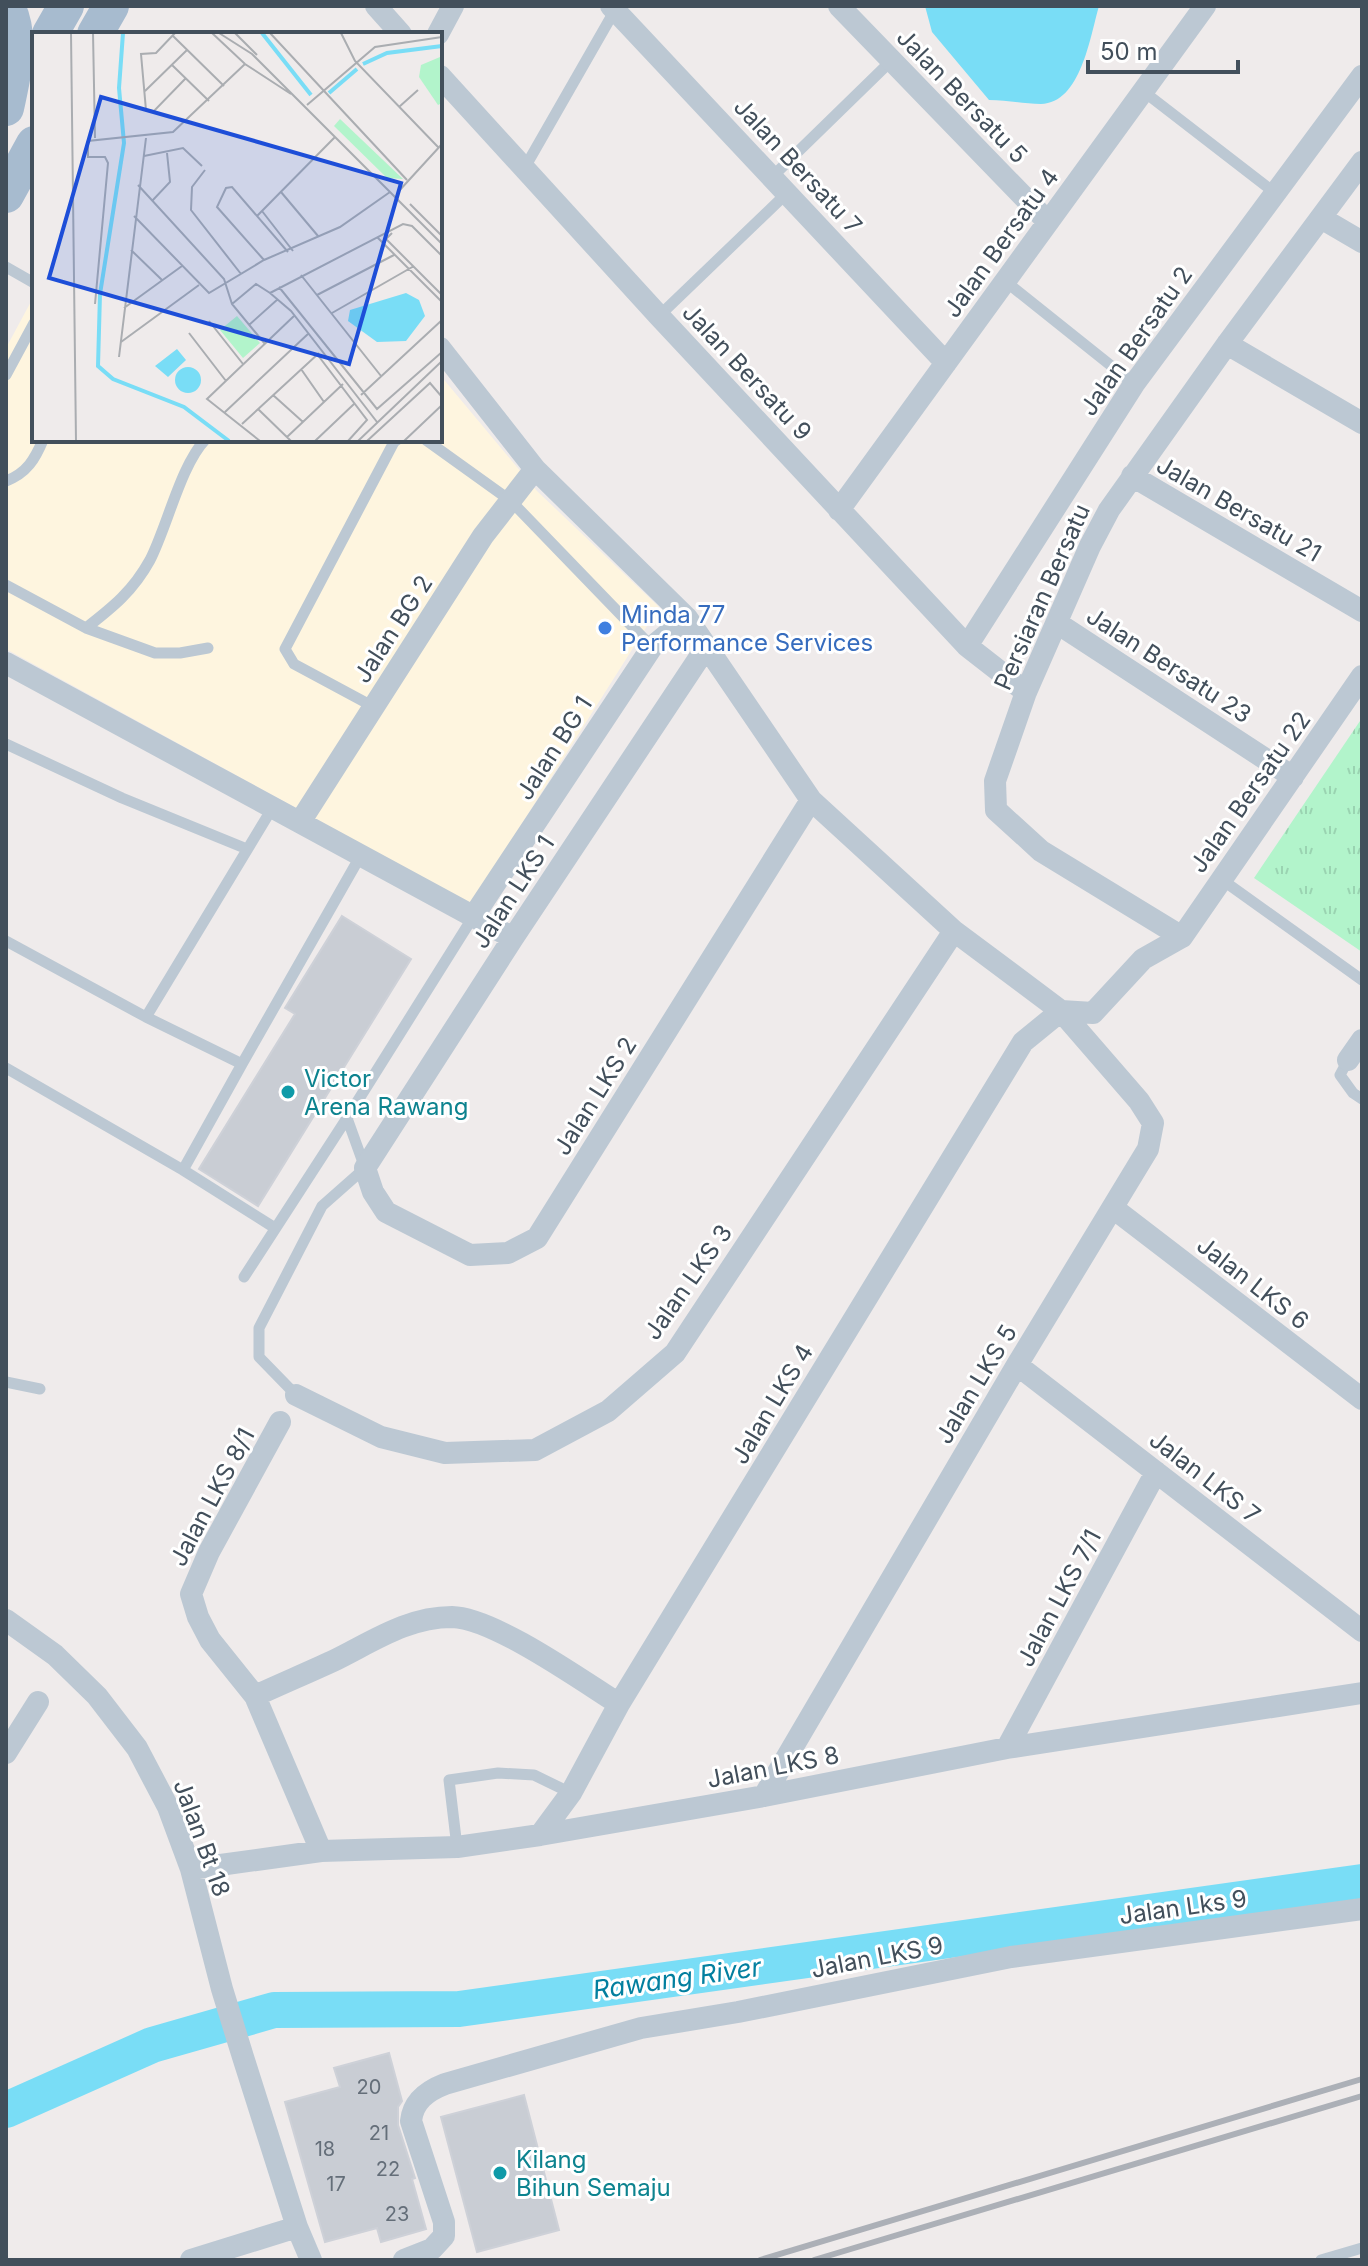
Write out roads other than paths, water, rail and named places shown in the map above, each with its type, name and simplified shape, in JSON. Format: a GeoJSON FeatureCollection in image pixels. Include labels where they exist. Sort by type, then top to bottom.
{"type":"FeatureCollection","features":[{"type":"Feature","properties":{"kind":"main road"},"geometry":{"type":"LineString","coordinates":[[6,109],[16,62],[16,36],[7,6]]}},
{"type":"Feature","properties":{"kind":"main road"},"geometry":{"type":"LineString","coordinates":[[51,32],[67,6]]}},
{"type":"Feature","properties":{"kind":"main road"},"geometry":{"type":"LineString","coordinates":[[67,6],[70,32]]}},
{"type":"Feature","properties":{"kind":"main road"},"geometry":{"type":"LineString","coordinates":[[74,6],[89,11],[100,6]]}},
{"type":"Feature","properties":{"kind":"main road"},"geometry":{"type":"LineString","coordinates":[[96,32],[111,6]]}},
{"type":"Feature","properties":{"kind":"main road"},"geometry":{"type":"LineString","coordinates":[[6,109],[32,65]]}},
{"type":"Feature","properties":{"kind":"main road"},"geometry":{"type":"LineString","coordinates":[[6,195],[32,148]]}},
{"type":"Feature","properties":{"kind":"street"},"geometry":{"type":"LineString","coordinates":[[376,6],[399,32]]}},
{"type":"Feature","properties":{"kind":"street"},"geometry":{"type":"LineString","coordinates":[[439,32],[453,6]]}},
{"type":"Feature","properties":{"kind":"street","name":"Jalan Bersatu 5"},"geometry":{"type":"LineString","coordinates":[[839,6],[1048,222]]}},
{"type":"Feature","properties":{"kind":"street","name":"Jalan Bersatu 4"},"geometry":{"type":"LineString","coordinates":[[839,510],[1205,6]]}},
{"type":"Feature","properties":{"kind":"street","name":"Jalan Bersatu 7"},"geometry":{"type":"LineString","coordinates":[[614,7],[946,363]]}},
{"type":"Feature","properties":{"kind":"street","name":"Jalan Bersatu 2"},"geometry":{"type":"LineString","coordinates":[[967,646],[1134,384],[1362,76]]}},
{"type":"Feature","properties":{"kind":"street","name":"Jalan Bersatu 9"},"geometry":{"type":"LineString","coordinates":[[442,78],[967,646],[1026,692]]}},
{"type":"Feature","properties":{"kind":"street","name":"Persiaran Bersatu"},"geometry":{"type":"LineString","coordinates":[[1182,937],[1041,851],[996,810],[995,781],[1026,692],[1109,510],[1362,162]]}},
{"type":"Feature","properties":{"kind":"street"},"geometry":{"type":"LineString","coordinates":[[1321,218],[1362,242]]}},
{"type":"Feature","properties":{"kind":"street"},"geometry":{"type":"LineString","coordinates":[[1227,344],[1362,423]]}},
{"type":"Feature","properties":{"kind":"street"},"geometry":{"type":"LineString","coordinates":[[442,351],[535,469],[687,618],[811,800],[954,931],[1061,1011],[1093,1013],[1143,959],[1182,937]]}},
{"type":"Feature","properties":{"kind":"street","name":"Jalan BG 2"},"geometry":{"type":"LineString","coordinates":[[300,822],[483,536],[535,469]]}},
{"type":"Feature","properties":{"kind":"street","name":"Jalan Bersatu 21"},"geometry":{"type":"LineString","coordinates":[[1132,476],[1362,611]]}},
{"type":"Feature","properties":{"kind":"street","name":"Jalan BG 1"},"geometry":{"type":"LineString","coordinates":[[473,917],[652,647],[687,618]]}},
{"type":"Feature","properties":{"kind":"street","name":"Jalan Bersatu 23"},"geometry":{"type":"LineString","coordinates":[[1057,623],[1293,777]]}},
{"type":"Feature","properties":{"kind":"street","name":"Jalan LKS 1"},"geometry":{"type":"LineString","coordinates":[[365,1168],[707,646]]}},
{"type":"Feature","properties":{"kind":"street"},"geometry":{"type":"LineString","coordinates":[[6,663],[513,938]]}},
{"type":"Feature","properties":{"kind":"street","name":"Jalan Bersatu 22"},"geometry":{"type":"LineString","coordinates":[[1182,937],[1362,676]]}},
{"type":"Feature","properties":{"kind":"street","name":"Jalan LKS 2"},"geometry":{"type":"LineString","coordinates":[[365,1168],[373,1192],[386,1212],[470,1255],[508,1253],[537,1238],[811,800]]}},
{"type":"Feature","properties":{"kind":"street","name":"Jalan LKS 3"},"geometry":{"type":"LineString","coordinates":[[296,1395],[381,1437],[445,1453],[535,1450],[608,1411],[675,1353],[954,931]]}},
{"type":"Feature","properties":{"kind":"street","name":"Jalan LKS 5"},"geometry":{"type":"LineString","coordinates":[[764,1796],[1017,1365],[1148,1149],[1153,1123],[1139,1101],[1061,1011]]}},
{"type":"Feature","properties":{"kind":"street","name":"Jalan LKS 4"},"geometry":{"type":"LineString","coordinates":[[540,1835],[571,1793],[619,1704],[1023,1042],[1061,1011]]}},
{"type":"Feature","properties":{"kind":"street"},"geometry":{"type":"LineString","coordinates":[[1348,1060],[1362,1040]]}},
{"type":"Feature","properties":{"kind":"street","name":"Jalan LKS 6"},"geometry":{"type":"LineString","coordinates":[[1113,1208],[1362,1399]]}},
{"type":"Feature","properties":{"kind":"street","name":"Jalan LKS 7"},"geometry":{"type":"LineString","coordinates":[[1017,1365],[1362,1631]]}},
{"type":"Feature","properties":{"kind":"street","name":"Jalan LKS 8/1"},"geometry":{"type":"LineString","coordinates":[[280,1422],[209,1552],[191,1594],[210,1640],[255,1696],[321,1851]]}},
{"type":"Feature","properties":{"kind":"street","name":"Jalan LKS 7/1"},"geometry":{"type":"LineString","coordinates":[[1007,1748],[1156,1472]]}},
{"type":"Feature","properties":{"kind":"street"},"geometry":{"type":"LineString","coordinates":[[255,1696],[411,1622],[453,1617],[483,1625],[513,1639],[619,1704]]}},
{"type":"Feature","properties":{"kind":"street","name":"Jalan Bt 18"},"geometry":{"type":"LineString","coordinates":[[6,1620],[55,1655],[97,1696],[137,1748],[168,1807],[191,1869],[222,1989],[297,2227]]}},
{"type":"Feature","properties":{"kind":"street","name":"Jalan LKS 8"},"geometry":{"type":"LineString","coordinates":[[191,1869],[321,1851],[457,1847],[540,1835],[764,1796],[1007,1748],[1362,1693]]}},
{"type":"Feature","properties":{"kind":"street"},"geometry":{"type":"LineString","coordinates":[[6,1753],[38,1702]]}},
{"type":"Feature","properties":{"kind":"street","name":"Jalan Lks 9"},"geometry":{"type":"LineString","coordinates":[[1011,1957],[1362,1909]]}},
{"type":"Feature","properties":{"kind":"street","name":"Jalan LKS 9"},"geometry":{"type":"LineString","coordinates":[[404,2260],[432,2249],[444,2236],[444,2222],[411,2121],[412,2108],[428,2091],[641,2028],[738,2012],[1011,1957]]}},
{"type":"Feature","properties":{"kind":"street"},"geometry":{"type":"LineString","coordinates":[[191,2260],[297,2227],[311,2260]]}},
{"type":"Feature","properties":{"kind":"lane"},"geometry":{"type":"LineString","coordinates":[[524,169],[614,7]]}},
{"type":"Feature","properties":{"kind":"lane"},"geometry":{"type":"LineString","coordinates":[[659,316],[892,60]]}},
{"type":"Feature","properties":{"kind":"lane"},"geometry":{"type":"LineString","coordinates":[[1143,91],[1275,193]]}},
{"type":"Feature","properties":{"kind":"lane"},"geometry":{"type":"LineString","coordinates":[[6,267],[32,282]]}},
{"type":"Feature","properties":{"kind":"lane"},"geometry":{"type":"LineString","coordinates":[[1005,281],[1134,384]]}},
{"type":"Feature","properties":{"kind":"lane"},"geometry":{"type":"LineString","coordinates":[[6,375],[32,327]]}},
{"type":"Feature","properties":{"kind":"lane"},"geometry":{"type":"LineString","coordinates":[[6,481],[16,477],[34,460],[42,442]]}},
{"type":"Feature","properties":{"kind":"lane"},"geometry":{"type":"LineString","coordinates":[[86,628],[122,599],[150,560],[191,462],[204,442]]}},
{"type":"Feature","properties":{"kind":"lane"},"geometry":{"type":"LineString","coordinates":[[374,707],[294,664],[285,649],[394,442]]}},
{"type":"Feature","properties":{"kind":"lane"},"geometry":{"type":"LineString","coordinates":[[429,442],[511,501],[652,647]]}},
{"type":"Feature","properties":{"kind":"lane"},"geometry":{"type":"LineString","coordinates":[[6,585],[86,628],[155,653],[208,648]]}},
{"type":"Feature","properties":{"kind":"lane"},"geometry":{"type":"LineString","coordinates":[[6,744],[122,798],[247,849]]}},
{"type":"Feature","properties":{"kind":"lane"},"geometry":{"type":"LineString","coordinates":[[146,1017],[273,807]]}},
{"type":"Feature","properties":{"kind":"lane"},"geometry":{"type":"LineString","coordinates":[[183,1170],[361,855]]}},
{"type":"Feature","properties":{"kind":"lane"},"geometry":{"type":"LineString","coordinates":[[1221,879],[1362,980]]}},
{"type":"Feature","properties":{"kind":"lane"},"geometry":{"type":"LineString","coordinates":[[244,1277],[473,917]]}},
{"type":"Feature","properties":{"kind":"lane"},"geometry":{"type":"LineString","coordinates":[[6,941],[146,1017],[242,1064]]}},
{"type":"Feature","properties":{"kind":"lane"},"geometry":{"type":"LineString","coordinates":[[1348,1060],[1340,1075],[1353,1093],[1362,1099]]}},
{"type":"Feature","properties":{"kind":"lane"},"geometry":{"type":"LineString","coordinates":[[6,1068],[183,1170],[275,1228]]}},
{"type":"Feature","properties":{"kind":"lane"},"geometry":{"type":"LineString","coordinates":[[296,1395],[259,1357],[259,1328],[322,1206],[365,1168],[347,1118]]}},
{"type":"Feature","properties":{"kind":"lane"},"geometry":{"type":"LineString","coordinates":[[6,1382],[40,1389]]}},
{"type":"Feature","properties":{"kind":"lane"},"geometry":{"type":"LineString","coordinates":[[457,1847],[449,1780],[498,1773],[534,1775],[571,1793]]}},
{"type":"Feature","properties":{"kind":"lane"},"geometry":{"type":"LineString","coordinates":[[1321,2260],[1362,2248]]}},
{"type":"Feature","properties":{"kind":"water"},"geometry":{"type":"Polygon","coordinates":[[[925,6],[1099,6],[1075,81],[1055,101],[1041,104],[989,100],[932,32],[925,6]]]}},
{"type":"Feature","properties":{"kind":"waterway","name":"Rawang River"},"geometry":{"type":"LineString","coordinates":[[6,2110],[152,2045],[274,2010],[459,2009],[1362,1882]]}},
{"type":"Feature","properties":{"kind":"railway"},"geometry":{"type":"LineString","coordinates":[[760,2260],[1362,2079]]}},
{"type":"Feature","properties":{"kind":"railway"},"geometry":{"type":"LineString","coordinates":[[814,2260],[1362,2096]]}},
{"type":"Feature","properties":{"kind":"place","name":"Minda 77 Performance Services"},"geometry":{"type":"Point","coordinates":[605,628]}},
{"type":"Feature","properties":{"kind":"place","name":"Victor Arena Rawang"},"geometry":{"type":"Point","coordinates":[288,1092]}},
{"type":"Feature","properties":{"kind":"place","name":"Kilang Bihun Semaju"},"geometry":{"type":"Point","coordinates":[500,2173]}}]}
